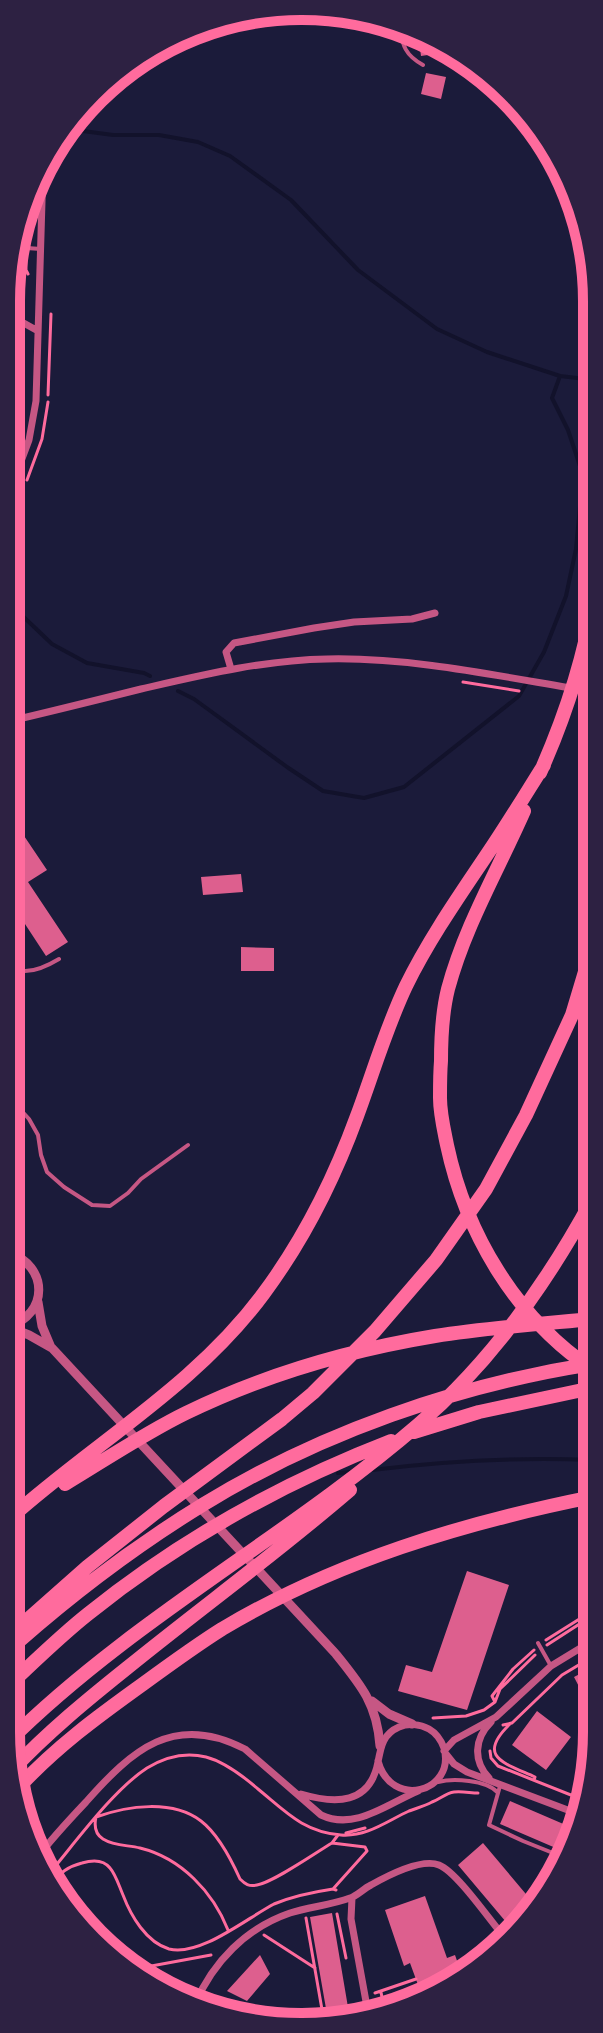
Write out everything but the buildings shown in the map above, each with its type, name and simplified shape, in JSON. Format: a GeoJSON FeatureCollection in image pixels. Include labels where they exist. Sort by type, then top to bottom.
{"type":"FeatureCollection","features":[{"type":"Feature","properties":{"kind":"highway"},"geometry":{"type":"LineString","coordinates":[[583,650],[564,717],[457,958],[443,1015],[440,1100],[451,1164],[462,1200],[492,1261],[516,1297],[552,1338],[583,1360]]}},
{"type":"Feature","properties":{"kind":"highway"},"geometry":{"type":"LineString","coordinates":[[21,1510],[204,1361],[264,1293],[315,1213],[334,1174],[405,987],[425,950],[544,765]]}},
{"type":"Feature","properties":{"kind":"highway"},"geometry":{"type":"LineString","coordinates":[[21,1627],[87,1567],[282,1419],[313,1393],[375,1331],[442,1252],[507,1154],[572,1015],[583,978]]}},
{"type":"Feature","properties":{"kind":"highway"},"geometry":{"type":"LineString","coordinates":[[22,1761],[68,1716],[178,1627],[321,1501],[420,1423],[456,1388],[524,1309],[583,1216]]}},
{"type":"Feature","properties":{"kind":"highway"},"geometry":{"type":"LineString","coordinates":[[21,1512],[185,1414],[284,1373],[336,1357],[436,1336],[583,1320]]}},
{"type":"Feature","properties":{"kind":"highway"},"geometry":{"type":"LineString","coordinates":[[21,1640],[116,1562],[165,1529],[205,1503],[303,1452],[422,1405],[505,1382],[583,1368]]}},
{"type":"Feature","properties":{"kind":"highway"},"geometry":{"type":"LineString","coordinates":[[21,1674],[86,1615],[130,1581],[257,1501],[312,1474],[424,1428],[532,1399],[583,1390]]}},
{"type":"Feature","properties":{"kind":"highway"},"geometry":{"type":"LineString","coordinates":[[24,1782],[82,1728],[192,1648],[263,1606],[323,1577],[424,1539],[479,1522],[583,1499]]}},
{"type":"Feature","properties":{"kind":"highway"},"geometry":{"type":"LineString","coordinates":[[21,1730],[111,1652],[273,1545]]}},
{"type":"Feature","properties":{"kind":"street"},"geometry":{"type":"LineString","coordinates":[[20,466],[36,401],[42,191]]}},
{"type":"Feature","properties":{"kind":"street"},"geometry":{"type":"LineString","coordinates":[[20,321],[38,331]]}},
{"type":"Feature","properties":{"kind":"street"},"geometry":{"type":"LineString","coordinates":[[231,669],[226,652],[234,643],[354,622],[412,619],[435,613]]}},
{"type":"Feature","properties":{"kind":"street"},"geometry":{"type":"LineString","coordinates":[[20,718],[231,669],[325,659],[367,659],[583,690]]}},
{"type":"Feature","properties":{"kind":"street"},"geometry":{"type":"LineString","coordinates":[[21,1258],[35,1272],[39,1283],[42,1326],[52,1348]]}},
{"type":"Feature","properties":{"kind":"street"},"geometry":{"type":"LineString","coordinates":[[21,1322],[29,1316],[39,1295]]}},
{"type":"Feature","properties":{"kind":"street"},"geometry":{"type":"LineString","coordinates":[[21,1332],[52,1348],[335,1653],[369,1698],[389,1714],[421,1725],[436,1735],[445,1752],[460,1769],[571,1811]]}},
{"type":"Feature","properties":{"kind":"street"},"geometry":{"type":"LineString","coordinates":[[499,1784],[481,1769],[477,1755],[481,1734],[551,1666],[583,1646]]}},
{"type":"Feature","properties":{"kind":"street"},"geometry":{"type":"LineString","coordinates":[[296,1792],[321,1800],[348,1799],[359,1794],[372,1780],[380,1746],[377,1722],[369,1698]]}},
{"type":"Feature","properties":{"kind":"street"},"geometry":{"type":"LineString","coordinates":[[45,1848],[124,1762],[135,1752],[162,1739],[206,1735],[233,1743],[256,1757],[321,1815],[342,1821],[363,1817],[432,1784],[443,1770],[445,1752],[454,1740],[496,1717]]}},
{"type":"Feature","properties":{"kind":"street"},"geometry":{"type":"LineString","coordinates":[[380,1746],[396,1728],[412,1724]]}},
{"type":"Feature","properties":{"kind":"street"},"geometry":{"type":"LineString","coordinates":[[378,1761],[380,1770],[391,1785],[418,1791]]}},
{"type":"Feature","properties":{"kind":"street"},"geometry":{"type":"LineString","coordinates":[[200,1994],[220,1963],[256,1930],[287,1914],[352,1898],[370,1886],[415,1866],[435,1864],[451,1873],[500,1932]]}},
{"type":"Feature","properties":{"kind":"street"},"geometry":{"type":"LineString","coordinates":[[352,1898],[351,1919],[367,2005]]}},
{"type":"Feature","properties":{"kind":"lane"},"geometry":{"type":"LineString","coordinates":[[402,38],[410,58],[423,65]]}},
{"type":"Feature","properties":{"kind":"lane"},"geometry":{"type":"LineString","coordinates":[[26,248],[41,249]]}},
{"type":"Feature","properties":{"kind":"lane"},"geometry":{"type":"LineString","coordinates":[[20,970],[39,968],[59,959]]}},
{"type":"Feature","properties":{"kind":"lane"},"geometry":{"type":"LineString","coordinates":[[21,1110],[38,1135],[47,1172],[92,1205],[110,1206],[188,1145]]}},
{"type":"Feature","properties":{"kind":"lane"},"geometry":{"type":"LineString","coordinates":[[538,1643],[551,1666]]}},
{"type":"Feature","properties":{"kind":"lane"},"geometry":{"type":"LineString","coordinates":[[432,1784],[460,1780],[492,1787],[497,1795]]}},
{"type":"Feature","properties":{"kind":"lane"},"geometry":{"type":"LineString","coordinates":[[499,1784],[489,1825],[555,1854]]}},
{"type":"Feature","properties":{"kind":"path"},"geometry":{"type":"LineString","coordinates":[[26,243],[26,270],[29,276]]}},
{"type":"Feature","properties":{"kind":"path"},"geometry":{"type":"LineString","coordinates":[[534,1780],[535,1777],[501,1761],[493,1746],[495,1741],[562,1675],[583,1662]]}},
{"type":"Feature","properties":{"kind":"path"},"geometry":{"type":"LineString","coordinates":[[428,1717],[466,1716],[484,1710],[495,1702]]}},
{"type":"Feature","properties":{"kind":"path"},"geometry":{"type":"LineString","coordinates":[[493,1735],[503,1725],[512,1723]]}},
{"type":"Feature","properties":{"kind":"path"},"geometry":{"type":"LineString","coordinates":[[490,1741],[491,1758],[498,1766],[575,1797]]}},
{"type":"Feature","properties":{"kind":"path"},"geometry":{"type":"LineString","coordinates":[[55,1867],[122,1790],[148,1768],[171,1757],[198,1756],[222,1763],[290,1818],[315,1830],[338,1835],[364,1833],[446,1794],[457,1791],[475,1793]]}},
{"type":"Feature","properties":{"kind":"path"},"geometry":{"type":"LineString","coordinates":[[96,1817],[132,1808],[161,1808],[189,1814],[213,1832],[240,1879],[245,1884],[255,1886],[332,1843],[338,1835],[363,1829],[450,1788],[465,1787],[497,1795]]}},
{"type":"Feature","properties":{"kind":"path"},"geometry":{"type":"LineString","coordinates":[[60,1875],[75,1865],[92,1861],[109,1866],[131,1915],[156,1943],[170,1949],[186,1949],[218,1938],[228,1930],[220,1909],[200,1884],[158,1854],[104,1840],[94,1826],[96,1817]]}},
{"type":"Feature","properties":{"kind":"path"},"geometry":{"type":"LineString","coordinates":[[332,1843],[365,1847],[367,1851],[333,1889]]}},
{"type":"Feature","properties":{"kind":"path"},"geometry":{"type":"LineString","coordinates":[[337,1911],[348,1968]]}},
{"type":"Feature","properties":{"kind":"path"},"geometry":{"type":"LineString","coordinates":[[306,1916],[322,2012]]}},
{"type":"Feature","properties":{"kind":"path"},"geometry":{"type":"LineString","coordinates":[[256,1930],[315,1968]]}},
{"type":"Feature","properties":{"kind":"path"},"geometry":{"type":"LineString","coordinates":[[147,1967],[211,1955],[220,1963]]}},
{"type":"Feature","properties":{"kind":"path"},"geometry":{"type":"LineString","coordinates":[[386,1988],[416,1979]]}},
{"type":"Feature","properties":{"kind":"path"},"geometry":{"type":"LineString","coordinates":[[381,1992],[383,2001]]}},
{"type":"Feature","properties":{"kind":"waterway"},"geometry":{"type":"LineString","coordinates":[[78,130],[113,135],[159,135],[198,142],[230,156],[291,200],[358,270],[437,329],[487,352],[560,376],[583,379]]}},
{"type":"Feature","properties":{"kind":"waterway"},"geometry":{"type":"LineString","coordinates":[[178,691],[194,699],[323,791],[364,798],[404,787],[519,696],[544,652],[566,596],[576,549],[581,496],[580,466],[568,430],[552,398],[560,376]]}},
{"type":"Feature","properties":{"kind":"waterway"},"geometry":{"type":"LineString","coordinates":[[20,614],[52,644],[87,663],[150,676]]}},
{"type":"Feature","properties":{"kind":"waterway"},"geometry":{"type":"LineString","coordinates":[[372,1470],[482,1460],[583,1460]]}},
{"type":"Feature","properties":{"kind":"waterway"},"geometry":{"type":"LineString","coordinates":[[338,1473],[351,1472]]}}]}
